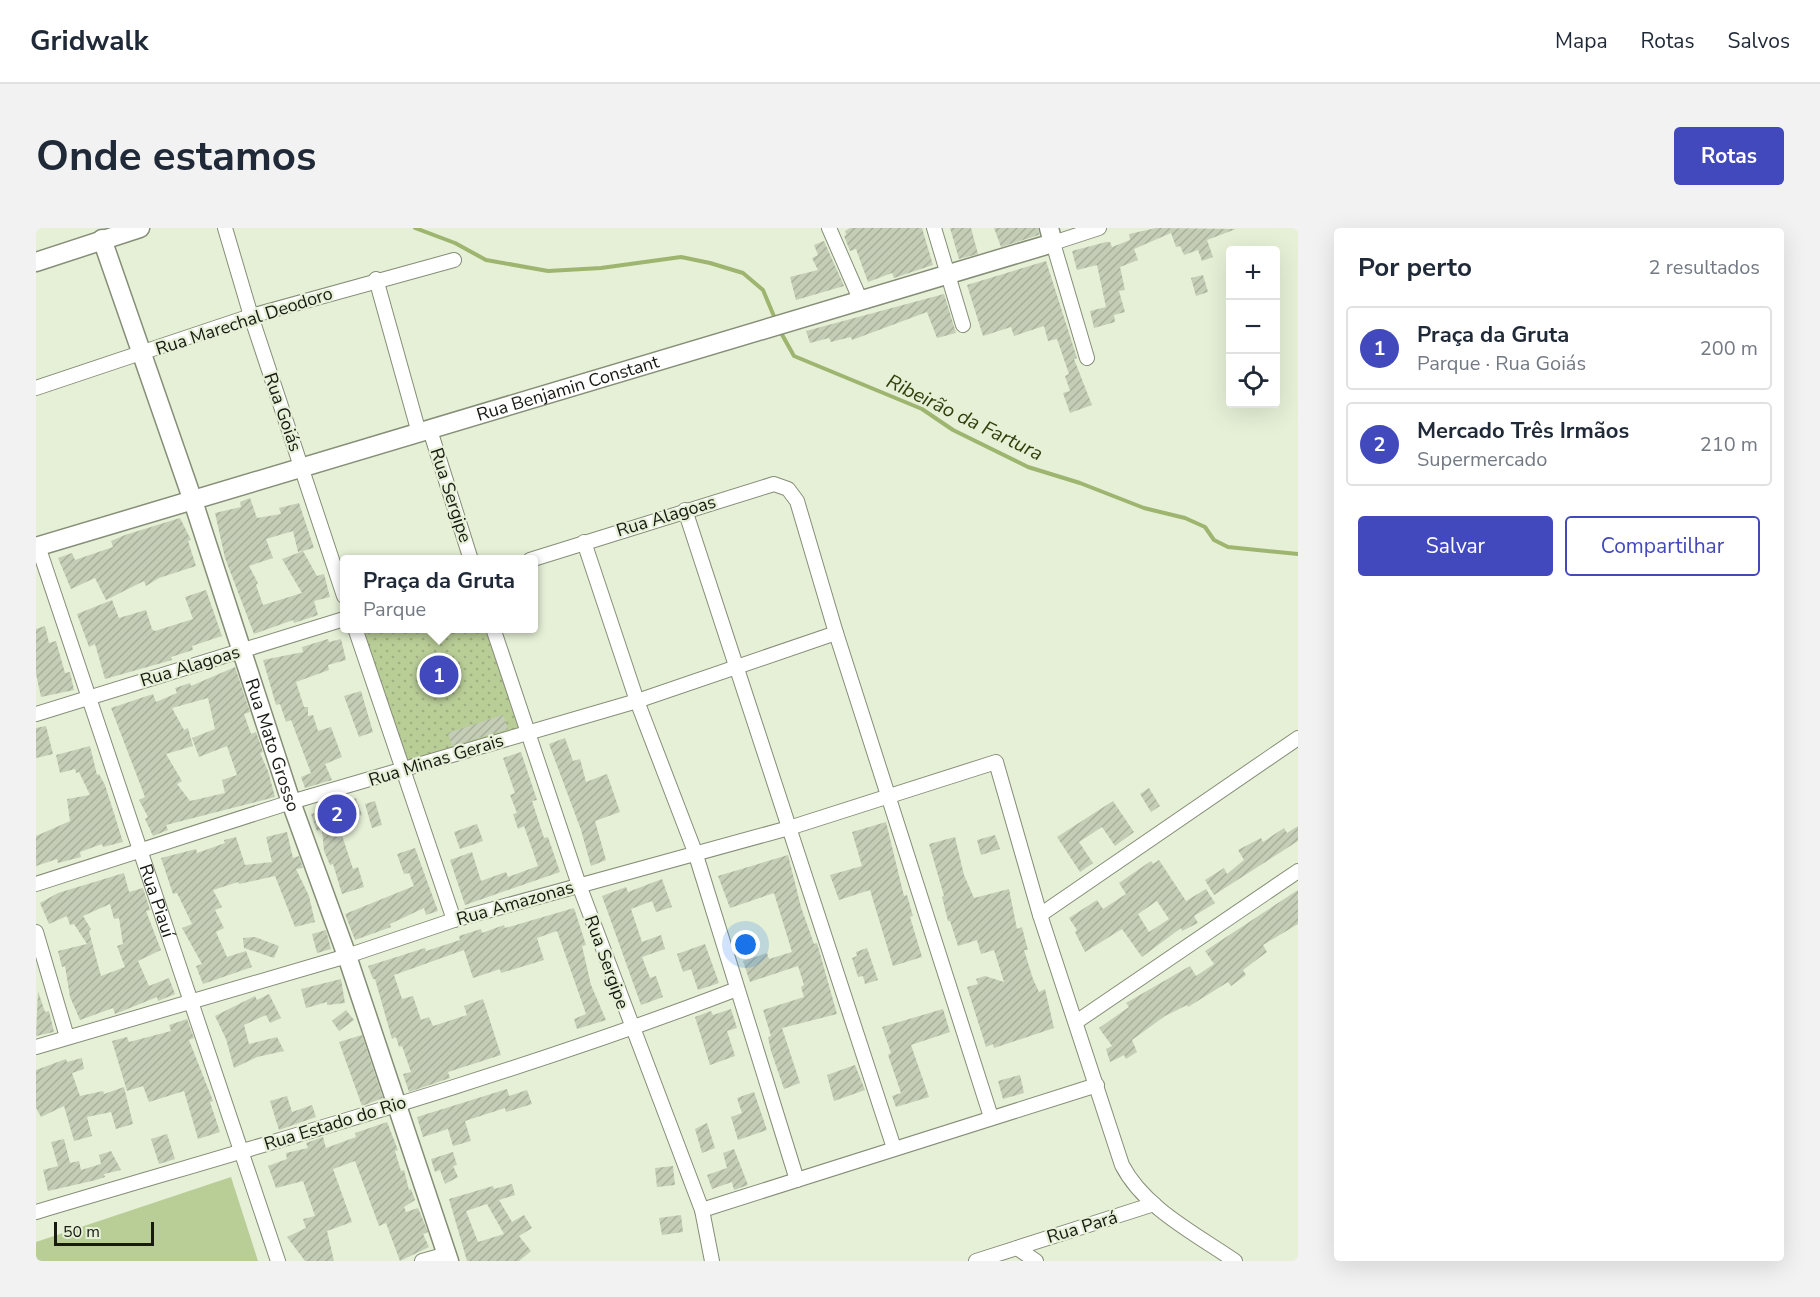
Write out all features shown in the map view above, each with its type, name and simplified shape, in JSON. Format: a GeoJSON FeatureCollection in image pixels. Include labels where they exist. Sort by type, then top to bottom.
{"type":"FeatureCollection","features":[{"type":"Feature","properties":{"kind":"street"},"geometry":{"type":"LineString","coordinates":[[36,262],[100,234],[140,228]]}},
{"type":"Feature","properties":{"kind":"street","name":"Rua Goiás"},"geometry":{"type":"LineString","coordinates":[[225,228],[251,316],[340,581]]}},
{"type":"Feature","properties":{"kind":"street"},"geometry":{"type":"LineString","coordinates":[[829,228],[860,299]]}},
{"type":"Feature","properties":{"kind":"street"},"geometry":{"type":"LineString","coordinates":[[934,228],[963,325]]}},
{"type":"Feature","properties":{"kind":"street","name":"Rua Benjamin Constant"},"geometry":{"type":"LineString","coordinates":[[37,544],[193,501],[860,299],[947,275],[1051,235],[1099,228]]}},
{"type":"Feature","properties":{"kind":"street","name":"Rua Mato Grosso"},"geometry":{"type":"LineString","coordinates":[[100,234],[143,353],[291,802],[347,956],[448,1258]]}},
{"type":"Feature","properties":{"kind":"street"},"geometry":{"type":"LineString","coordinates":[[1051,235],[1087,358]]}},
{"type":"Feature","properties":{"kind":"street","name":"Rua Marechal Deodoro"},"geometry":{"type":"LineString","coordinates":[[36,388],[251,316],[376,279],[454,260]]}},
{"type":"Feature","properties":{"kind":"street","name":"Rua Sergipe"},"geometry":{"type":"LineString","coordinates":[[376,279],[425,432],[469,555]]}},
{"type":"Feature","properties":{"kind":"street","name":"Rua Alagoas"},"geometry":{"type":"LineString","coordinates":[[538,557],[774,484],[788,489],[797,501],[836,633]]}},
{"type":"Feature","properties":{"kind":"street"},"geometry":{"type":"LineString","coordinates":[[685,510],[894,1148]]}},
{"type":"Feature","properties":{"kind":"street"},"geometry":{"type":"LineString","coordinates":[[584,542],[637,701],[695,852],[796,1180]]}},
{"type":"Feature","properties":{"kind":"street","name":"Rua Piauí"},"geometry":{"type":"LineString","coordinates":[[37,544],[278,1261]]}},
{"type":"Feature","properties":{"kind":"street","name":"Rua Alagoas"},"geometry":{"type":"LineString","coordinates":[[36,714],[340,620]]}},
{"type":"Feature","properties":{"kind":"street"},"geometry":{"type":"LineString","coordinates":[[357,633],[454,920]]}},
{"type":"Feature","properties":{"kind":"street","name":"Rua Sergipe"},"geometry":{"type":"LineString","coordinates":[[495,633],[579,885],[702,1210],[712,1261]]}},
{"type":"Feature","properties":{"kind":"street"},"geometry":{"type":"LineString","coordinates":[[836,633],[991,1117]]}},
{"type":"Feature","properties":{"kind":"street","name":"Rua Minas Gerais"},"geometry":{"type":"LineString","coordinates":[[36,884],[291,802],[637,701],[836,633]]}},
{"type":"Feature","properties":{"kind":"street"},"geometry":{"type":"LineString","coordinates":[[1235,1261],[1154,1204],[1132,1185],[1122,1165],[1040,915],[1298,738]]}},
{"type":"Feature","properties":{"kind":"street","name":"Rua Amazonas"},"geometry":{"type":"LineString","coordinates":[[36,1047],[347,956],[454,920],[789,828],[996,762],[1040,915]]}},
{"type":"Feature","properties":{"kind":"street"},"geometry":{"type":"LineString","coordinates":[[1076,1022],[1298,871]]}},
{"type":"Feature","properties":{"kind":"street"},"geometry":{"type":"LineString","coordinates":[[36,932],[67,1037]]}},
{"type":"Feature","properties":{"kind":"street","name":"Rua Estado do Rio"},"geometry":{"type":"LineString","coordinates":[[36,1212],[396,1105],[632,1029],[737,989]]}},
{"type":"Feature","properties":{"kind":"street"},"geometry":{"type":"LineString","coordinates":[[702,1210],[1097,1085]]}},
{"type":"Feature","properties":{"kind":"street","name":"Rua Pará"},"geometry":{"type":"LineString","coordinates":[[976,1261],[1154,1204]]}},
{"type":"Feature","properties":{"kind":"street"},"geometry":{"type":"LineString","coordinates":[[1017,1248],[1036,1261]]}},
{"type":"Feature","properties":{"kind":"street"},"geometry":{"type":"LineString","coordinates":[[422,1261],[448,1258]]}},
{"type":"Feature","properties":{"kind":"green space"},"geometry":{"type":"Polygon","coordinates":[[[360,633],[490,633],[520,730],[407,766],[360,633]]]}},
{"type":"Feature","properties":{"kind":"green space"},"geometry":{"type":"Polygon","coordinates":[[[231,1177],[258,1261],[36,1261],[36,1242],[231,1177]]]}},
{"type":"Feature","properties":{"kind":"building"},"geometry":{"type":"Polygon","coordinates":[[[850,228],[922,228],[933,265],[894,278],[892,273],[868,282],[856,249],[850,251],[844,236],[845,231],[850,228]]]}},
{"type":"Feature","properties":{"kind":"building"},"geometry":{"type":"Polygon","coordinates":[[[950,228],[971,228],[978,254],[959,259],[950,228]]]}},
{"type":"Feature","properties":{"kind":"building"},"geometry":{"type":"Polygon","coordinates":[[[994,228],[1038,228],[1039,235],[1001,247],[994,228]]]}},
{"type":"Feature","properties":{"kind":"building"},"geometry":{"type":"Polygon","coordinates":[[[1156,228],[1236,229],[1207,240],[1213,257],[1202,261],[1198,250],[1184,255],[1180,246],[1176,247],[1171,233],[1134,249],[1138,260],[1120,267],[1125,290],[1119,291],[1125,312],[1114,315],[1115,322],[1094,328],[1090,311],[1106,307],[1097,265],[1077,270],[1072,251],[1106,242],[1110,242],[1112,247],[1130,240],[1129,234],[1156,228]]]}},
{"type":"Feature","properties":{"kind":"building"},"geometry":{"type":"Polygon","coordinates":[[[824,241],[844,286],[796,300],[790,277],[818,270],[812,258],[818,255],[814,245],[824,241]]]}},
{"type":"Feature","properties":{"kind":"building"},"geometry":{"type":"Polygon","coordinates":[[[1046,261],[1077,358],[1074,359],[1092,405],[1070,413],[1063,393],[1070,391],[1065,376],[1069,374],[1057,339],[1048,341],[1044,326],[1014,336],[1011,327],[983,336],[967,285],[1046,261]]]}},
{"type":"Feature","properties":{"kind":"building"},"geometry":{"type":"Polygon","coordinates":[[[1203,275],[1208,292],[1196,296],[1191,278],[1203,275]]]}},
{"type":"Feature","properties":{"kind":"building"},"geometry":{"type":"Polygon","coordinates":[[[944,294],[956,333],[937,338],[927,312],[852,340],[851,337],[831,342],[829,338],[810,343],[806,331],[944,294]]]}},
{"type":"Feature","properties":{"kind":"building"},"geometry":{"type":"Polygon","coordinates":[[[250,498],[257,518],[281,514],[279,508],[299,503],[314,548],[298,552],[293,531],[266,539],[273,558],[249,566],[258,583],[256,585],[263,605],[302,593],[282,559],[303,551],[317,576],[324,574],[330,597],[314,601],[318,615],[294,623],[293,620],[254,634],[225,558],[215,513],[241,507],[240,502],[250,498]]]}},
{"type":"Feature","properties":{"kind":"building"},"geometry":{"type":"Polygon","coordinates":[[[180,518],[191,540],[188,541],[196,566],[159,578],[146,586],[144,581],[106,600],[95,578],[71,589],[58,558],[72,553],[75,560],[113,547],[111,541],[125,535],[180,518]]]}},
{"type":"Feature","properties":{"kind":"building"},"geometry":{"type":"Polygon","coordinates":[[[206,590],[222,636],[192,646],[193,650],[171,657],[172,660],[105,679],[95,644],[89,647],[77,614],[112,600],[119,618],[146,610],[152,629],[155,631],[193,619],[185,597],[206,590]]]}},
{"type":"Feature","properties":{"kind":"building"},"geometry":{"type":"Polygon","coordinates":[[[45,626],[49,643],[56,641],[65,673],[70,672],[74,690],[41,697],[36,674],[36,629],[45,626]]]}},
{"type":"Feature","properties":{"kind":"building"},"geometry":{"type":"Polygon","coordinates":[[[328,639],[329,642],[341,639],[346,660],[328,665],[329,670],[296,682],[304,707],[308,707],[308,716],[313,715],[318,731],[331,727],[342,757],[325,764],[332,780],[305,788],[301,777],[311,773],[291,720],[286,722],[280,704],[276,705],[263,660],[303,652],[302,647],[328,639]]]}},
{"type":"Feature","properties":{"kind":"building"},"geometry":{"type":"Polygon","coordinates":[[[235,667],[250,712],[244,714],[251,734],[256,732],[263,752],[260,753],[275,797],[166,825],[168,830],[153,836],[145,819],[148,817],[139,800],[145,797],[111,708],[153,694],[156,702],[177,693],[175,688],[190,683],[191,686],[235,667]],[[208,698],[172,708],[184,730],[188,728],[193,746],[166,754],[182,781],[177,784],[190,801],[225,793],[222,780],[237,775],[227,746],[199,757],[192,738],[215,729],[208,698]]]}},
{"type":"Feature","properties":{"kind":"building"},"geometry":{"type":"Polygon","coordinates":[[[361,691],[373,732],[359,737],[344,696],[361,691]]]}},
{"type":"Feature","properties":{"kind":"building"},"geometry":{"type":"Polygon","coordinates":[[[503,715],[508,729],[452,746],[448,733],[503,715]]]}},
{"type":"Feature","properties":{"kind":"building"},"geometry":{"type":"Polygon","coordinates":[[[46,726],[53,754],[36,758],[36,728],[46,726]]]}},
{"type":"Feature","properties":{"kind":"building"},"geometry":{"type":"Polygon","coordinates":[[[565,738],[573,761],[580,759],[586,782],[607,774],[620,812],[595,821],[606,860],[591,866],[581,830],[549,744],[565,738]]]}},
{"type":"Feature","properties":{"kind":"building"},"geometry":{"type":"Polygon","coordinates":[[[90,746],[97,775],[99,774],[105,785],[123,842],[103,847],[102,844],[80,852],[81,857],[58,863],[57,859],[36,866],[36,836],[70,821],[67,799],[90,795],[79,772],[76,773],[75,769],[60,773],[56,755],[90,746]]]}},
{"type":"Feature","properties":{"kind":"building"},"geometry":{"type":"Polygon","coordinates":[[[521,752],[537,800],[532,801],[544,838],[548,837],[560,872],[465,905],[450,860],[472,852],[481,881],[506,872],[508,877],[538,866],[524,826],[518,829],[513,814],[517,813],[510,795],[515,793],[503,758],[521,752]]]}},
{"type":"Feature","properties":{"kind":"building"},"geometry":{"type":"Polygon","coordinates":[[[1149,788],[1160,806],[1151,812],[1140,794],[1149,788]]]}},
{"type":"Feature","properties":{"kind":"building"},"geometry":{"type":"Polygon","coordinates":[[[356,798],[362,815],[338,823],[353,869],[358,867],[364,887],[342,894],[333,864],[330,865],[324,851],[322,829],[317,831],[311,814],[356,798]]]}},
{"type":"Feature","properties":{"kind":"building"},"geometry":{"type":"Polygon","coordinates":[[[375,801],[382,825],[372,828],[365,804],[375,801]]]}},
{"type":"Feature","properties":{"kind":"building"},"geometry":{"type":"Polygon","coordinates":[[[1113,801],[1134,832],[1115,846],[1102,827],[1079,842],[1093,863],[1080,872],[1057,837],[1113,801]]]}},
{"type":"Feature","properties":{"kind":"building"},"geometry":{"type":"Polygon","coordinates":[[[886,822],[904,896],[907,895],[913,916],[910,917],[922,957],[893,966],[870,890],[839,900],[830,875],[862,866],[852,832],[886,822]]]}},
{"type":"Feature","properties":{"kind":"building"},"geometry":{"type":"Polygon","coordinates":[[[477,824],[483,841],[460,849],[454,832],[477,824]]]}},
{"type":"Feature","properties":{"kind":"building"},"geometry":{"type":"Polygon","coordinates":[[[1298,826],[1298,841],[1214,895],[1205,880],[1224,868],[1227,874],[1244,860],[1238,850],[1261,838],[1263,842],[1284,828],[1287,833],[1298,826]]]}},
{"type":"Feature","properties":{"kind":"building"},"geometry":{"type":"Polygon","coordinates":[[[287,832],[293,858],[299,856],[303,868],[296,869],[309,896],[315,922],[295,927],[275,876],[239,884],[238,882],[213,890],[222,907],[215,910],[224,928],[216,932],[227,957],[246,951],[252,967],[203,984],[196,966],[202,964],[182,928],[192,924],[177,893],[173,894],[161,858],[196,849],[197,853],[236,837],[245,865],[272,862],[266,837],[287,832]]]}},
{"type":"Feature","properties":{"kind":"building"},"geometry":{"type":"Polygon","coordinates":[[[995,835],[1000,849],[981,855],[977,840],[995,835]]]}},
{"type":"Feature","properties":{"kind":"building"},"geometry":{"type":"Polygon","coordinates":[[[955,837],[964,875],[974,898],[1009,889],[1017,929],[1022,927],[1028,950],[1024,950],[1033,979],[1039,992],[1045,989],[1054,1028],[994,1048],[993,1044],[986,1047],[967,987],[978,984],[976,979],[985,976],[1004,982],[994,950],[981,954],[977,940],[958,946],[950,921],[948,921],[942,897],[944,896],[929,844],[955,837]]]}},
{"type":"Feature","properties":{"kind":"building"},"geometry":{"type":"Polygon","coordinates":[[[415,848],[438,911],[426,915],[424,908],[390,924],[391,927],[355,940],[345,914],[414,886],[409,873],[404,874],[397,854],[415,848]]]}},
{"type":"Feature","properties":{"kind":"building"},"geometry":{"type":"Polygon","coordinates":[[[788,855],[801,907],[814,944],[817,943],[837,1014],[782,1028],[800,1083],[784,1089],[771,1051],[768,1037],[771,1036],[763,1010],[804,997],[801,987],[804,985],[798,966],[750,982],[743,961],[767,953],[769,959],[792,952],[774,893],[730,908],[718,876],[788,855]]]}},
{"type":"Feature","properties":{"kind":"building"},"geometry":{"type":"Polygon","coordinates":[[[1159,860],[1186,901],[1206,889],[1215,903],[1194,916],[1198,923],[1182,931],[1181,928],[1142,957],[1122,929],[1085,952],[1075,932],[1077,930],[1069,918],[1097,900],[1103,909],[1126,894],[1119,883],[1151,861],[1153,864],[1159,860]],[[1157,901],[1138,914],[1149,932],[1169,919],[1157,901]]]}},
{"type":"Feature","properties":{"kind":"building"},"geometry":{"type":"Polygon","coordinates":[[[124,873],[129,892],[143,888],[150,910],[146,911],[161,950],[138,961],[149,986],[169,978],[175,994],[158,1001],[157,997],[115,1014],[113,1008],[80,1020],[70,997],[65,966],[62,967],[58,951],[87,944],[74,924],[70,925],[67,916],[49,924],[40,903],[58,893],[124,873]],[[110,904],[83,916],[91,929],[89,931],[101,976],[125,967],[117,946],[123,944],[119,918],[114,919],[110,904]]]}},
{"type":"Feature","properties":{"kind":"building"},"geometry":{"type":"Polygon","coordinates":[[[662,879],[672,907],[656,912],[652,901],[631,909],[642,942],[661,935],[665,949],[642,957],[650,978],[656,976],[663,997],[641,1005],[602,896],[626,887],[628,892],[662,879]]]}},
{"type":"Feature","properties":{"kind":"building"},"geometry":{"type":"Polygon","coordinates":[[[1298,890],[1298,924],[1263,945],[1267,952],[1243,970],[1246,975],[1231,986],[1228,982],[1188,1007],[1187,1005],[1165,1016],[1132,1040],[1137,1052],[1126,1059],[1124,1055],[1110,1062],[1106,1049],[1112,1046],[1099,1028],[1129,1007],[1126,1003],[1190,966],[1196,976],[1214,964],[1205,951],[1298,890]]]}},
{"type":"Feature","properties":{"kind":"building"},"geometry":{"type":"Polygon","coordinates":[[[574,908],[586,945],[582,946],[591,985],[606,1020],[577,1029],[574,1019],[586,1014],[557,931],[537,938],[544,960],[501,973],[500,969],[473,978],[464,950],[394,975],[402,999],[413,996],[421,1020],[429,1017],[433,1026],[467,1015],[464,1006],[483,999],[501,1055],[448,1072],[450,1078],[409,1092],[403,1074],[411,1072],[402,1046],[399,1047],[396,1037],[392,1039],[375,979],[368,966],[425,948],[426,951],[460,940],[459,936],[481,929],[482,933],[504,925],[505,928],[574,908]]]}},
{"type":"Feature","properties":{"kind":"building"},"geometry":{"type":"Polygon","coordinates":[[[326,930],[331,949],[317,953],[312,934],[326,930]]]}},
{"type":"Feature","properties":{"kind":"building"},"geometry":{"type":"Polygon","coordinates":[[[255,937],[279,946],[274,958],[244,948],[243,938],[255,937]]]}},
{"type":"Feature","properties":{"kind":"building"},"geometry":{"type":"Polygon","coordinates":[[[705,944],[719,983],[698,990],[691,969],[683,972],[677,954],[705,944]]]}},
{"type":"Feature","properties":{"kind":"building"},"geometry":{"type":"Polygon","coordinates":[[[867,948],[878,980],[865,984],[863,976],[858,977],[852,958],[857,956],[856,952],[867,948]]]}},
{"type":"Feature","properties":{"kind":"building"},"geometry":{"type":"Polygon","coordinates":[[[341,979],[345,1003],[327,1005],[327,1002],[306,1008],[301,989],[341,979]]]}},
{"type":"Feature","properties":{"kind":"building"},"geometry":{"type":"Polygon","coordinates":[[[38,991],[45,1012],[49,1011],[54,1032],[36,1036],[38,991]]]}},
{"type":"Feature","properties":{"kind":"building"},"geometry":{"type":"Polygon","coordinates":[[[269,994],[281,1018],[270,1023],[266,1015],[244,1025],[249,1044],[277,1037],[284,1051],[257,1057],[234,1068],[226,1039],[215,1016],[255,996],[257,1000],[269,994]]]}},
{"type":"Feature","properties":{"kind":"building"},"geometry":{"type":"Polygon","coordinates":[[[731,1009],[737,1028],[727,1031],[735,1056],[710,1065],[695,1017],[711,1011],[713,1015],[731,1009]]]}},
{"type":"Feature","properties":{"kind":"building"},"geometry":{"type":"Polygon","coordinates":[[[943,1009],[950,1032],[911,1045],[929,1097],[896,1107],[892,1096],[901,1093],[888,1055],[891,1053],[882,1027],[943,1009]]]}},
{"type":"Feature","properties":{"kind":"building"},"geometry":{"type":"Polygon","coordinates":[[[346,1010],[354,1020],[339,1031],[332,1021],[346,1010]]]}},
{"type":"Feature","properties":{"kind":"building"},"geometry":{"type":"Polygon","coordinates":[[[187,1019],[194,1038],[189,1040],[213,1101],[210,1102],[220,1132],[198,1139],[184,1091],[149,1102],[143,1086],[127,1091],[112,1041],[127,1037],[129,1042],[171,1031],[169,1025],[187,1019]]]}},
{"type":"Feature","properties":{"kind":"building"},"geometry":{"type":"Polygon","coordinates":[[[362,1035],[383,1098],[362,1106],[339,1042],[362,1035]]]}},
{"type":"Feature","properties":{"kind":"building"},"geometry":{"type":"Polygon","coordinates":[[[82,1058],[84,1069],[72,1073],[80,1096],[103,1091],[104,1094],[124,1087],[133,1124],[116,1129],[111,1112],[87,1117],[92,1136],[74,1141],[64,1106],[41,1117],[36,1108],[36,1070],[66,1059],[67,1062],[82,1058]]]}},
{"type":"Feature","properties":{"kind":"building"},"geometry":{"type":"Polygon","coordinates":[[[855,1065],[865,1090],[834,1101],[827,1075],[855,1065]]]}},
{"type":"Feature","properties":{"kind":"building"},"geometry":{"type":"Polygon","coordinates":[[[1020,1075],[1024,1093],[1003,1099],[998,1081],[1020,1075]]]}},
{"type":"Feature","properties":{"kind":"building"},"geometry":{"type":"Polygon","coordinates":[[[507,1089],[509,1096],[527,1090],[532,1104],[506,1112],[505,1108],[465,1121],[471,1141],[453,1146],[448,1129],[423,1137],[417,1117],[507,1089]]]}},
{"type":"Feature","properties":{"kind":"building"},"geometry":{"type":"Polygon","coordinates":[[[754,1092],[767,1130],[738,1140],[731,1117],[742,1113],[737,1098],[754,1092]]]}},
{"type":"Feature","properties":{"kind":"building"},"geometry":{"type":"Polygon","coordinates":[[[287,1096],[292,1112],[312,1105],[316,1117],[279,1130],[270,1101],[287,1096]]]}},
{"type":"Feature","properties":{"kind":"building"},"geometry":{"type":"Polygon","coordinates":[[[387,1122],[398,1150],[395,1151],[401,1171],[404,1170],[409,1190],[411,1189],[415,1200],[404,1207],[406,1212],[418,1208],[428,1232],[423,1234],[429,1247],[400,1261],[386,1223],[379,1226],[355,1161],[333,1169],[352,1222],[327,1231],[334,1261],[305,1261],[287,1237],[306,1228],[303,1219],[315,1216],[303,1181],[276,1188],[268,1166],[287,1159],[286,1153],[308,1148],[306,1143],[323,1137],[326,1148],[356,1137],[355,1133],[387,1122]]]}},
{"type":"Feature","properties":{"kind":"building"},"geometry":{"type":"Polygon","coordinates":[[[707,1123],[715,1148],[702,1153],[695,1129],[707,1123]]]}},
{"type":"Feature","properties":{"kind":"building"},"geometry":{"type":"Polygon","coordinates":[[[167,1134],[175,1159],[159,1164],[151,1139],[167,1134]]]}},
{"type":"Feature","properties":{"kind":"building"},"geometry":{"type":"Polygon","coordinates":[[[64,1139],[70,1163],[79,1161],[81,1170],[101,1164],[99,1155],[111,1151],[121,1170],[104,1174],[105,1177],[96,1180],[48,1191],[43,1170],[58,1166],[51,1142],[64,1139]]]}},
{"type":"Feature","properties":{"kind":"building"},"geometry":{"type":"Polygon","coordinates":[[[734,1149],[748,1185],[734,1190],[732,1182],[712,1189],[707,1175],[727,1168],[723,1153],[734,1149]]]}},
{"type":"Feature","properties":{"kind":"building"},"geometry":{"type":"Polygon","coordinates":[[[453,1152],[457,1165],[453,1166],[458,1177],[445,1184],[440,1170],[435,1172],[431,1159],[453,1152]]]}},
{"type":"Feature","properties":{"kind":"building"},"geometry":{"type":"Polygon","coordinates":[[[673,1166],[675,1185],[657,1187],[655,1168],[673,1166]]]}},
{"type":"Feature","properties":{"kind":"building"},"geometry":{"type":"Polygon","coordinates":[[[512,1184],[515,1195],[499,1200],[512,1222],[524,1215],[532,1228],[519,1236],[531,1251],[519,1261],[467,1261],[449,1199],[493,1186],[494,1189],[512,1184]],[[487,1204],[466,1211],[478,1242],[504,1234],[487,1204]]]}},
{"type":"Feature","properties":{"kind":"building"},"geometry":{"type":"Polygon","coordinates":[[[681,1215],[683,1232],[662,1235],[659,1218],[681,1215]]]}},
{"type":"Feature","properties":{"kind":"waterway","name":"Ribeirão da Fartura"},"geometry":{"type":"LineString","coordinates":[[415,228],[455,243],[486,260],[548,271],[601,268],[681,257],[710,263],[743,273],[763,290],[776,321]]}},
{"type":"Feature","properties":{"kind":"waterway","name":"Ribeirão da Fartura"},"geometry":{"type":"LineString","coordinates":[[780,331],[794,356],[922,409],[953,430],[1028,467],[1080,483],[1144,508],[1185,518],[1205,527],[1214,540],[1228,547],[1298,554]]}},
{"type":"Feature","properties":{"kind":"place","name":"Praça da Gruta"},"geometry":{"type":"Point","coordinates":[439,675]}},
{"type":"Feature","properties":{"kind":"place","name":"Mercado Três Irmãos"},"geometry":{"type":"Point","coordinates":[337,814]}}]}
